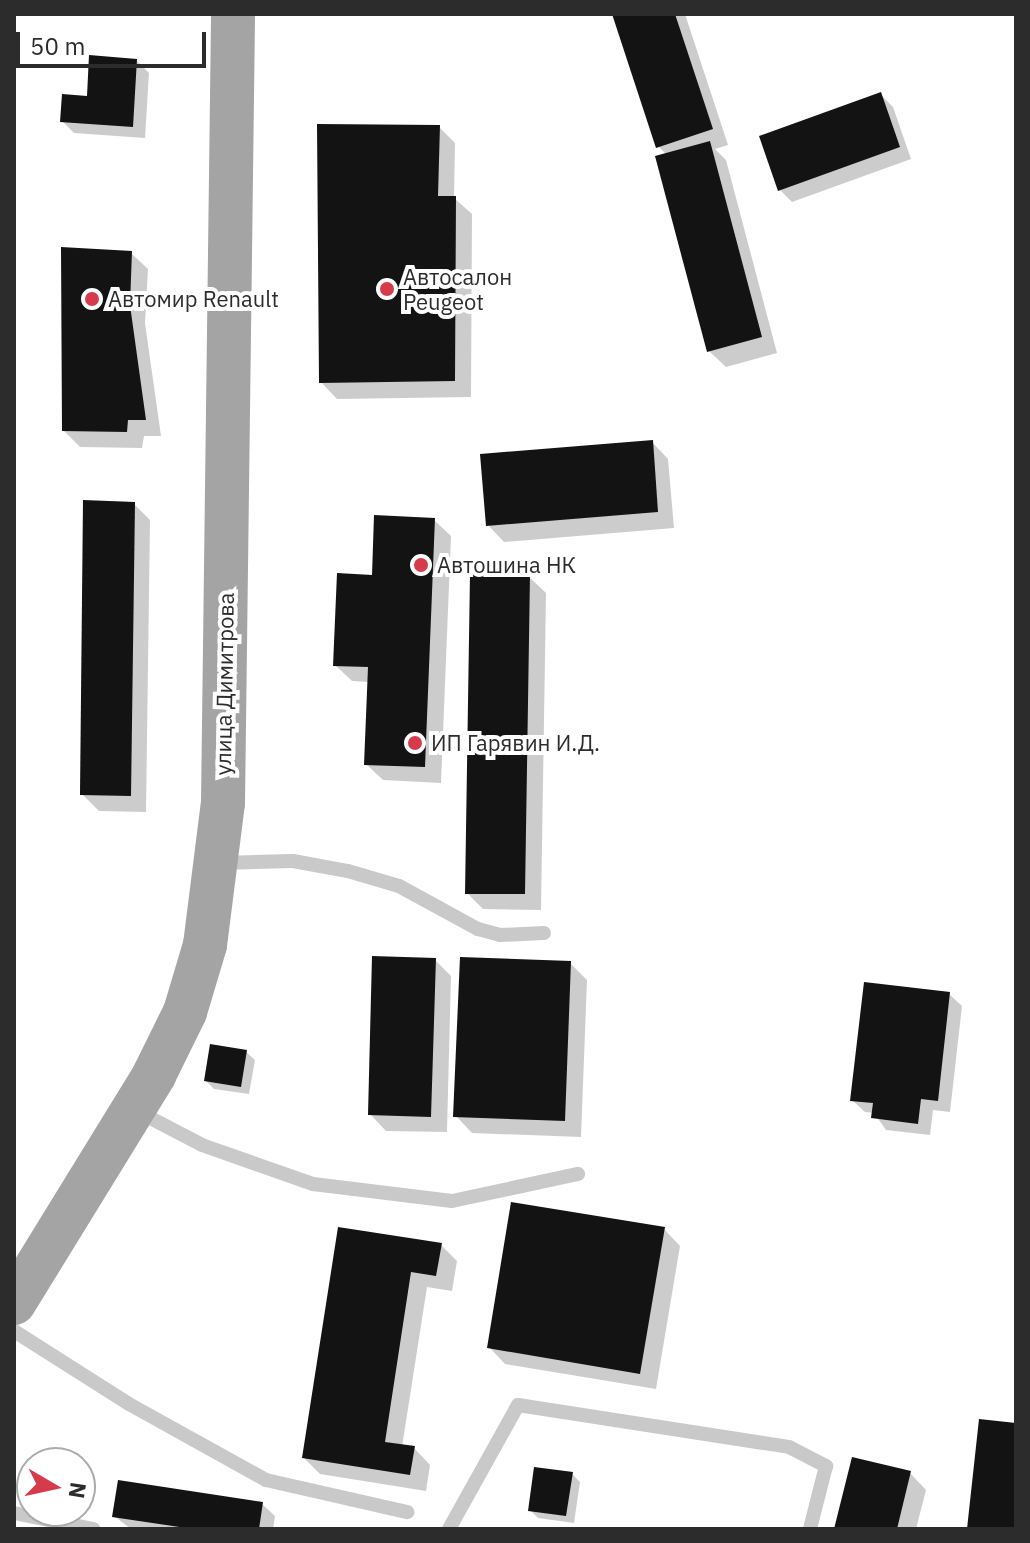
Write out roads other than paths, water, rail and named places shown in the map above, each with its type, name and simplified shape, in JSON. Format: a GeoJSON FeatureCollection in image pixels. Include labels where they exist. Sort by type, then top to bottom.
{"type":"FeatureCollection","features":[{"type":"Feature","properties":{"kind":"main road","name":"улица Димитрова"},"geometry":{"type":"LineString","coordinates":[[14,1303],[133,1109],[185,1012],[205,945],[218,864],[233,14]]}},
{"type":"Feature","properties":{"kind":"lane"},"geometry":{"type":"LineString","coordinates":[[218,864],[293,861],[348,871],[399,886],[478,929],[500,935],[544,933]]}},
{"type":"Feature","properties":{"kind":"lane"},"geometry":{"type":"LineString","coordinates":[[133,1109],[202,1145],[313,1184],[452,1201],[578,1174]]}},
{"type":"Feature","properties":{"kind":"lane"},"geometry":{"type":"LineString","coordinates":[[14,1331],[129,1404],[266,1480],[407,1512]]}},
{"type":"Feature","properties":{"kind":"lane"},"geometry":{"type":"LineString","coordinates":[[449,1529],[518,1405],[789,1447],[826,1466],[810,1529]]}},
{"type":"Feature","properties":{"kind":"lane"},"geometry":{"type":"LineString","coordinates":[[14,1513],[93,1529]]}},
{"type":"Feature","properties":{"kind":"place","name":"Автосалон Peugeot"},"geometry":{"type":"Point","coordinates":[387,289]}},
{"type":"Feature","properties":{"kind":"place","name":"Автомир Renault"},"geometry":{"type":"Point","coordinates":[92,299]}},
{"type":"Feature","properties":{"kind":"place","name":"Автошина НК"},"geometry":{"type":"Point","coordinates":[421,565]}},
{"type":"Feature","properties":{"kind":"place","name":"ИП Гарявин И.Д."},"geometry":{"type":"Point","coordinates":[415,743]}}]}
